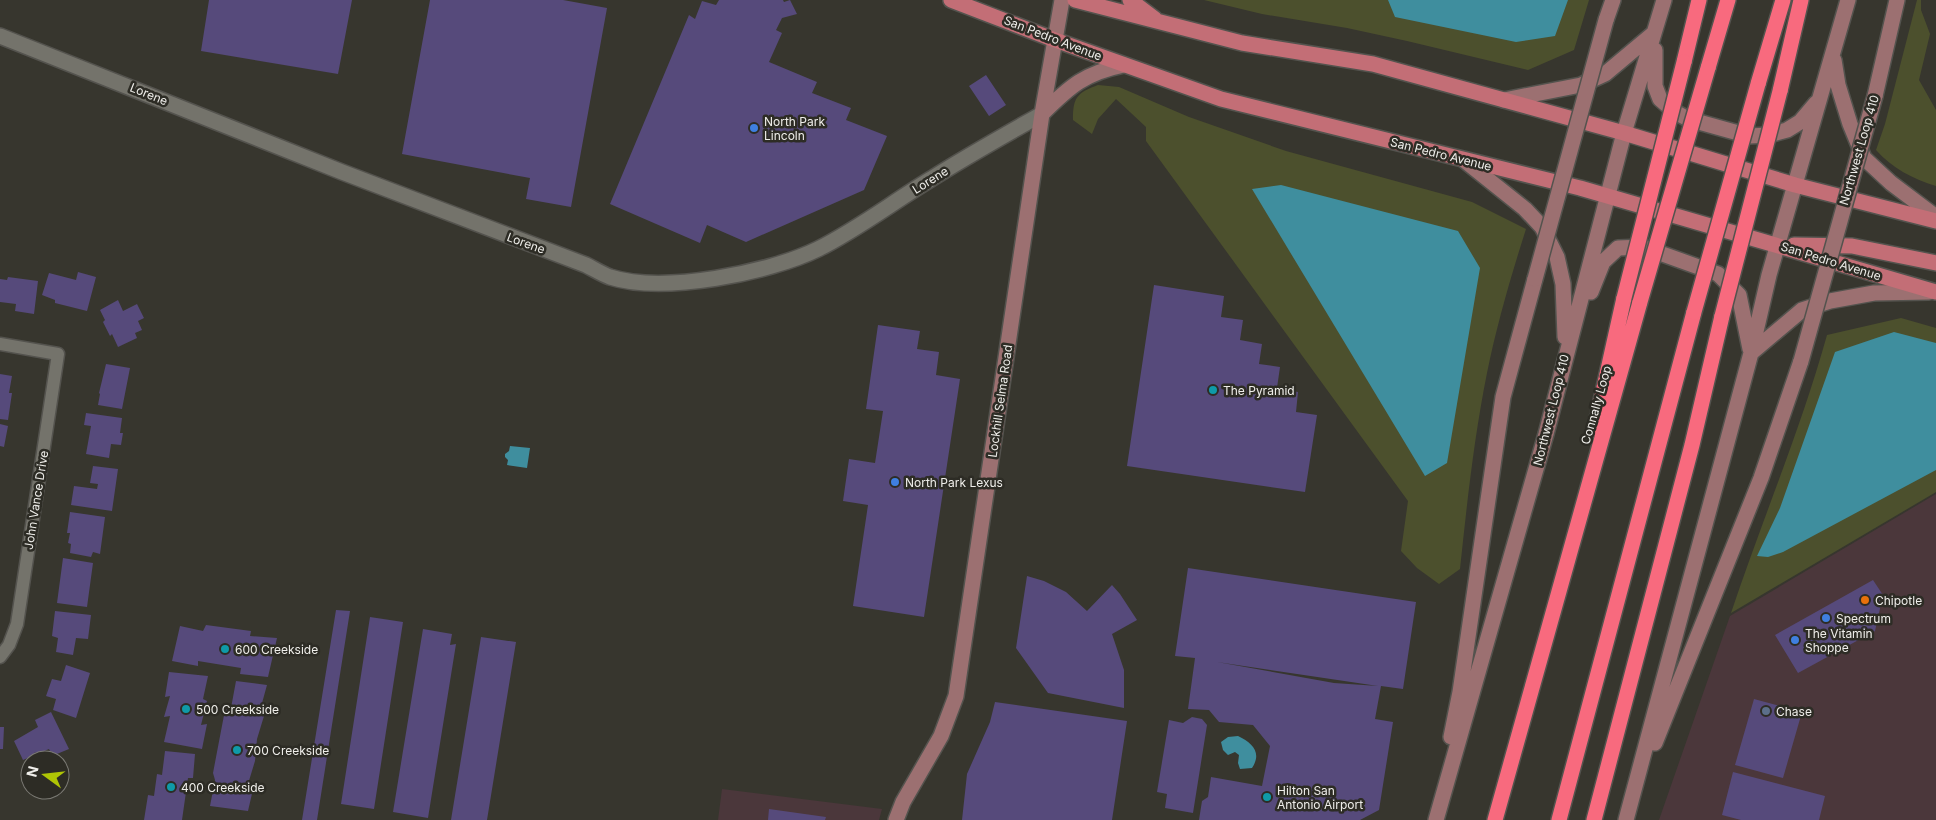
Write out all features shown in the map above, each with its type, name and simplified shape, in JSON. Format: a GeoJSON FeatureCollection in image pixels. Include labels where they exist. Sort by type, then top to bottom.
{"type":"FeatureCollection","features":[{"type":"Feature","properties":{"kind":"highway"},"geometry":{"type":"LineString","coordinates":[[1559,592],[1624,298],[1699,0]]}},
{"type":"Feature","properties":{"kind":"highway","name":"Connally Loop"},"geometry":{"type":"LineString","coordinates":[[1495,820],[1640,302],[1728,0]]}},
{"type":"Feature","properties":{"kind":"highway"},"geometry":{"type":"LineString","coordinates":[[1559,820],[1694,312],[1783,0]]}},
{"type":"Feature","properties":{"kind":"highway"},"geometry":{"type":"LineString","coordinates":[[1594,820],[1692,445],[1722,316],[1780,91],[1801,0]]}},
{"type":"Feature","properties":{"kind":"main road","name":"San Pedro Avenue"},"geometry":{"type":"LineString","coordinates":[[951,0],[1055,40],[1221,99],[1608,196],[1934,292]]}},
{"type":"Feature","properties":{"kind":"main road","name":"Lockhill Selma Road"},"geometry":{"type":"LineString","coordinates":[[896,820],[903,802],[941,736],[956,696],[1042,114],[1062,0]]}},
{"type":"Feature","properties":{"kind":"main road"},"geometry":{"type":"LineString","coordinates":[[1075,0],[1242,43],[1373,64],[1624,133],[1795,185],[1936,221]]}},
{"type":"Feature","properties":{"kind":"main road"},"geometry":{"type":"LineString","coordinates":[[1130,0],[1159,21]]}},
{"type":"Feature","properties":{"kind":"main road","name":"Northwest Loop 410"},"geometry":{"type":"LineString","coordinates":[[1436,820],[1460,692],[1503,397],[1613,0]]}},
{"type":"Feature","properties":{"kind":"main road","name":"Northwest Loop 410"},"geometry":{"type":"LineString","coordinates":[[1436,820],[1546,434],[1624,133],[1664,0]]}},
{"type":"Feature","properties":{"kind":"main road","name":"Northwest Loop 410"},"geometry":{"type":"LineString","coordinates":[[1626,820],[1778,245],[1848,0]]}},
{"type":"Feature","properties":{"kind":"main road","name":"Northwest Loop 410"},"geometry":{"type":"LineString","coordinates":[[1630,805],[1761,478],[1801,361],[1875,96],[1898,0]]}},
{"type":"Feature","properties":{"kind":"main road"},"geometry":{"type":"LineString","coordinates":[[1504,100],[1581,85],[1605,74],[1654,33]]}},
{"type":"Feature","properties":{"kind":"main road"},"geometry":{"type":"LineString","coordinates":[[1654,33],[1655,86],[1660,99],[1675,112],[1688,119],[1749,136],[1769,135],[1787,130],[1800,122],[1820,99]]}},
{"type":"Feature","properties":{"kind":"main road"},"geometry":{"type":"LineString","coordinates":[[1833,56],[1840,92],[1850,124],[1864,158],[1891,183],[1936,217]]}},
{"type":"Feature","properties":{"kind":"main road"},"geometry":{"type":"LineString","coordinates":[[1042,114],[1068,88],[1080,80],[1096,72],[1124,64]]}},
{"type":"Feature","properties":{"kind":"main road"},"geometry":{"type":"LineString","coordinates":[[1465,161],[1525,209],[1542,226],[1557,257],[1563,284],[1566,354]]}},
{"type":"Feature","properties":{"kind":"main road"},"geometry":{"type":"LineString","coordinates":[[1778,245],[1852,246],[1936,263]]}},
{"type":"Feature","properties":{"kind":"main road"},"geometry":{"type":"LineString","coordinates":[[1566,354],[1603,262],[1618,248],[1642,247],[1718,274],[1739,295],[1751,352],[1802,310],[1830,301],[1874,293],[1934,292]]}},
{"type":"Feature","properties":{"kind":"street","name":"Lorene"},"geometry":{"type":"LineString","coordinates":[[0,36],[342,172],[586,265],[610,277],[646,282],[711,279],[778,264],[816,250],[849,232],[931,178],[1042,114]]}},
{"type":"Feature","properties":{"kind":"street","name":"John Vance Drive"},"geometry":{"type":"LineString","coordinates":[[0,344],[58,354],[17,624],[9,645],[0,657]]}},
{"type":"Feature","properties":{"kind":"shaded area"},"geometry":{"type":"Polygon","coordinates":[[[1936,494],[1936,820],[1659,820],[1730,616],[1936,494]]]}},
{"type":"Feature","properties":{"kind":"shaded area"},"geometry":{"type":"Polygon","coordinates":[[[722,789],[882,809],[879,820],[718,820],[722,789]]]}},
{"type":"Feature","properties":{"kind":"green space"},"geometry":{"type":"Polygon","coordinates":[[[1204,0],[1589,0],[1574,50],[1528,70],[1347,28],[1262,14],[1204,0]]]}},
{"type":"Feature","properties":{"kind":"green space"},"geometry":{"type":"Polygon","coordinates":[[[1917,0],[1921,0],[1921,10],[1930,34],[1919,80],[1936,110],[1936,186],[1903,172],[1876,150],[1885,124],[1917,0]]]}},
{"type":"Feature","properties":{"kind":"green space"},"geometry":{"type":"Polygon","coordinates":[[[1098,85],[1119,87],[1189,117],[1286,151],[1472,202],[1526,229],[1495,336],[1482,397],[1460,569],[1439,584],[1417,568],[1401,551],[1408,501],[1146,141],[1146,127],[1116,99],[1098,119],[1092,134],[1073,120],[1075,101],[1085,91],[1098,85]]]}},
{"type":"Feature","properties":{"kind":"green space"},"geometry":{"type":"Polygon","coordinates":[[[1901,318],[1936,328],[1936,492],[1731,613],[1793,440],[1827,335],[1901,318]]]}},
{"type":"Feature","properties":{"kind":"water"},"geometry":{"type":"Polygon","coordinates":[[[1388,0],[1568,0],[1555,36],[1516,42],[1395,17],[1388,0]]]}},
{"type":"Feature","properties":{"kind":"water"},"geometry":{"type":"Polygon","coordinates":[[[1281,185],[1458,231],[1480,268],[1447,463],[1425,476],[1252,189],[1281,185]]]}},
{"type":"Feature","properties":{"kind":"water"},"geometry":{"type":"Polygon","coordinates":[[[1894,332],[1936,343],[1936,470],[1783,552],[1768,557],[1757,556],[1780,508],[1835,352],[1894,332]]]}},
{"type":"Feature","properties":{"kind":"water"},"geometry":{"type":"Polygon","coordinates":[[[510,446],[530,448],[527,468],[507,465],[508,460],[505,454],[509,451],[510,446]]]}},
{"type":"Feature","properties":{"kind":"water"},"geometry":{"type":"Polygon","coordinates":[[[1238,736],[1252,745],[1256,753],[1255,763],[1252,768],[1240,769],[1238,763],[1239,755],[1235,752],[1228,755],[1223,750],[1221,742],[1228,737],[1238,736]]]}},
{"type":"Feature","properties":{"kind":"building"},"geometry":{"type":"Polygon","coordinates":[[[209,0],[352,0],[338,74],[201,51],[209,0]]]}},
{"type":"Feature","properties":{"kind":"building"},"geometry":{"type":"Polygon","coordinates":[[[430,0],[563,0],[607,8],[571,207],[526,199],[530,178],[402,154],[430,0]]]}},
{"type":"Feature","properties":{"kind":"building","name":"North Park Lincoln"},"geometry":{"type":"Polygon","coordinates":[[[719,0],[783,0],[784,2],[790,0],[797,14],[782,18],[776,30],[782,33],[769,62],[817,82],[812,93],[851,108],[846,120],[887,136],[864,190],[746,242],[707,225],[700,243],[610,204],[689,15],[695,19],[702,1],[716,5],[719,0]]]}},
{"type":"Feature","properties":{"kind":"building"},"geometry":{"type":"Polygon","coordinates":[[[986,75],[1006,105],[989,116],[969,86],[986,75]]]}},
{"type":"Feature","properties":{"kind":"building"},"geometry":{"type":"Polygon","coordinates":[[[78,272],[96,277],[87,311],[55,303],[55,300],[42,295],[49,273],[76,280],[78,272]]]}},
{"type":"Feature","properties":{"kind":"building"},"geometry":{"type":"Polygon","coordinates":[[[8,277],[38,281],[34,314],[15,311],[16,304],[0,302],[0,279],[7,280],[8,277]]]}},
{"type":"Feature","properties":{"kind":"building","name":"The Pyramid"},"geometry":{"type":"Polygon","coordinates":[[[1154,285],[1224,296],[1221,317],[1243,320],[1240,340],[1262,344],[1259,364],[1280,367],[1277,388],[1298,392],[1296,412],[1317,415],[1305,492],[1127,466],[1154,285]]]}},
{"type":"Feature","properties":{"kind":"building"},"geometry":{"type":"Polygon","coordinates":[[[118,300],[123,311],[137,304],[144,318],[138,321],[142,330],[135,333],[137,338],[118,347],[112,334],[110,336],[103,322],[105,320],[100,310],[118,300]]]}},
{"type":"Feature","properties":{"kind":"building","name":"North Park Lexus"},"geometry":{"type":"Polygon","coordinates":[[[878,325],[920,331],[917,349],[939,352],[936,375],[960,379],[924,617],[853,606],[868,505],[843,501],[849,459],[875,463],[883,411],[866,409],[878,325]]]}},
{"type":"Feature","properties":{"kind":"building"},"geometry":{"type":"Polygon","coordinates":[[[106,364],[130,368],[122,409],[98,405],[106,364]]]}},
{"type":"Feature","properties":{"kind":"building"},"geometry":{"type":"Polygon","coordinates":[[[0,374],[12,376],[9,393],[12,393],[8,420],[0,419],[0,374]]]}},
{"type":"Feature","properties":{"kind":"building"},"geometry":{"type":"Polygon","coordinates":[[[86,413],[122,418],[120,433],[123,433],[121,445],[111,444],[109,458],[86,454],[91,426],[84,425],[86,413]]]}},
{"type":"Feature","properties":{"kind":"building"},"geometry":{"type":"Polygon","coordinates":[[[0,424],[8,426],[4,447],[0,446],[0,424]]]}},
{"type":"Feature","properties":{"kind":"building"},"geometry":{"type":"Polygon","coordinates":[[[93,466],[118,469],[112,511],[71,505],[74,486],[97,489],[98,484],[90,483],[93,466]]]}},
{"type":"Feature","properties":{"kind":"building"},"geometry":{"type":"Polygon","coordinates":[[[70,512],[105,517],[100,554],[93,552],[91,557],[70,553],[71,544],[68,543],[70,533],[67,533],[70,512]]]}},
{"type":"Feature","properties":{"kind":"building"},"geometry":{"type":"Polygon","coordinates":[[[63,558],[93,563],[87,607],[57,603],[63,558]]]}},
{"type":"Feature","properties":{"kind":"building"},"geometry":{"type":"Polygon","coordinates":[[[1188,568],[1416,602],[1403,689],[1381,686],[1375,719],[1393,722],[1379,810],[1360,820],[1199,820],[1202,801],[1208,797],[1211,777],[1262,786],[1270,746],[1253,725],[1219,722],[1209,710],[1188,709],[1195,658],[1175,656],[1188,568]],[[1217,662],[1334,683],[1378,686],[1217,662]]]}},
{"type":"Feature","properties":{"kind":"building"},"geometry":{"type":"Polygon","coordinates":[[[1027,576],[1044,581],[1066,592],[1087,611],[1112,585],[1120,594],[1137,620],[1112,634],[1124,670],[1124,708],[1048,693],[1016,648],[1027,576]]]}},
{"type":"Feature","properties":{"kind":"building"},"geometry":{"type":"Polygon","coordinates":[[[1873,580],[1883,595],[1875,631],[1798,673],[1775,635],[1873,580]]]}},
{"type":"Feature","properties":{"kind":"building"},"geometry":{"type":"Polygon","coordinates":[[[336,610],[350,611],[317,820],[302,820],[336,610]]]}},
{"type":"Feature","properties":{"kind":"building"},"geometry":{"type":"Polygon","coordinates":[[[55,611],[91,615],[88,639],[76,638],[73,655],[56,652],[58,638],[52,636],[55,611]]]}},
{"type":"Feature","properties":{"kind":"building"},"geometry":{"type":"Polygon","coordinates":[[[370,617],[403,622],[374,809],[341,804],[370,617]]]}},
{"type":"Feature","properties":{"kind":"building","name":"600 Creekside"},"geometry":{"type":"Polygon","coordinates":[[[206,625],[251,631],[250,636],[277,638],[268,677],[240,674],[241,668],[198,661],[198,666],[172,661],[180,626],[203,631],[206,625]]]}},
{"type":"Feature","properties":{"kind":"building"},"geometry":{"type":"Polygon","coordinates":[[[423,629],[452,634],[450,645],[456,644],[428,818],[393,812],[423,629]]]}},
{"type":"Feature","properties":{"kind":"building"},"geometry":{"type":"Polygon","coordinates":[[[481,637],[516,642],[487,820],[451,820],[481,637]]]}},
{"type":"Feature","properties":{"kind":"building"},"geometry":{"type":"Polygon","coordinates":[[[66,665],[90,673],[76,718],[53,710],[56,699],[46,696],[52,679],[61,681],[66,665]]]}},
{"type":"Feature","properties":{"kind":"building","name":"500 Creekside"},"geometry":{"type":"Polygon","coordinates":[[[169,672],[208,676],[203,699],[207,701],[201,725],[207,724],[202,749],[164,742],[170,716],[164,717],[170,696],[165,697],[169,672]]]}},
{"type":"Feature","properties":{"kind":"building","name":"700 Creekside"},"geometry":{"type":"Polygon","coordinates":[[[236,681],[267,685],[259,714],[264,716],[257,739],[255,761],[248,784],[254,785],[248,811],[210,806],[215,780],[213,773],[225,710],[231,708],[236,681]]]}},
{"type":"Feature","properties":{"kind":"building"},"geometry":{"type":"Polygon","coordinates":[[[1754,699],[1802,712],[1783,778],[1735,765],[1754,699]]]}},
{"type":"Feature","properties":{"kind":"building"},"geometry":{"type":"Polygon","coordinates":[[[995,702],[1127,721],[1112,820],[962,820],[967,774],[990,722],[995,702]]]}},
{"type":"Feature","properties":{"kind":"building"},"geometry":{"type":"Polygon","coordinates":[[[51,712],[69,749],[20,750],[20,754],[14,741],[38,727],[35,720],[51,712]]]}},
{"type":"Feature","properties":{"kind":"building"},"geometry":{"type":"Polygon","coordinates":[[[1192,717],[1202,719],[1207,725],[1193,813],[1165,808],[1167,794],[1157,792],[1169,720],[1183,723],[1192,717]]]}},
{"type":"Feature","properties":{"kind":"building"},"geometry":{"type":"Polygon","coordinates":[[[0,727],[4,727],[3,749],[0,749],[0,727]]]}},
{"type":"Feature","properties":{"kind":"building","name":"400 Creekside"},"geometry":{"type":"Polygon","coordinates":[[[165,751],[195,754],[193,778],[188,778],[182,820],[144,820],[148,795],[154,796],[157,774],[162,775],[165,751]]]}},
{"type":"Feature","properties":{"kind":"building"},"geometry":{"type":"Polygon","coordinates":[[[1733,772],[1825,796],[1819,820],[1741,820],[1722,815],[1733,772]]]}},
{"type":"Feature","properties":{"kind":"building"},"geometry":{"type":"Polygon","coordinates":[[[769,809],[826,817],[825,820],[768,820],[769,809]]]}},
{"type":"Feature","properties":{"kind":"place","name":"North Park Lincoln"},"geometry":{"type":"Point","coordinates":[754,128]}},
{"type":"Feature","properties":{"kind":"place","name":"The Pyramid"},"geometry":{"type":"Point","coordinates":[1213,390]}},
{"type":"Feature","properties":{"kind":"place","name":"North Park Lexus"},"geometry":{"type":"Point","coordinates":[895,482]}},
{"type":"Feature","properties":{"kind":"place","name":"Chipotle"},"geometry":{"type":"Point","coordinates":[1865,600]}},
{"type":"Feature","properties":{"kind":"place","name":"Spectrum"},"geometry":{"type":"Point","coordinates":[1826,618]}},
{"type":"Feature","properties":{"kind":"place","name":"The Vitamin Shoppe"},"geometry":{"type":"Point","coordinates":[1795,640]}},
{"type":"Feature","properties":{"kind":"place","name":"600 Creekside"},"geometry":{"type":"Point","coordinates":[225,649]}},
{"type":"Feature","properties":{"kind":"place","name":"500 Creekside"},"geometry":{"type":"Point","coordinates":[186,709]}},
{"type":"Feature","properties":{"kind":"place","name":"Chase"},"geometry":{"type":"Point","coordinates":[1766,711]}},
{"type":"Feature","properties":{"kind":"place","name":"700 Creekside"},"geometry":{"type":"Point","coordinates":[237,750]}},
{"type":"Feature","properties":{"kind":"place","name":"400 Creekside"},"geometry":{"type":"Point","coordinates":[171,787]}},
{"type":"Feature","properties":{"kind":"place","name":"Hilton San Antonio Airport"},"geometry":{"type":"Point","coordinates":[1267,797]}}]}
